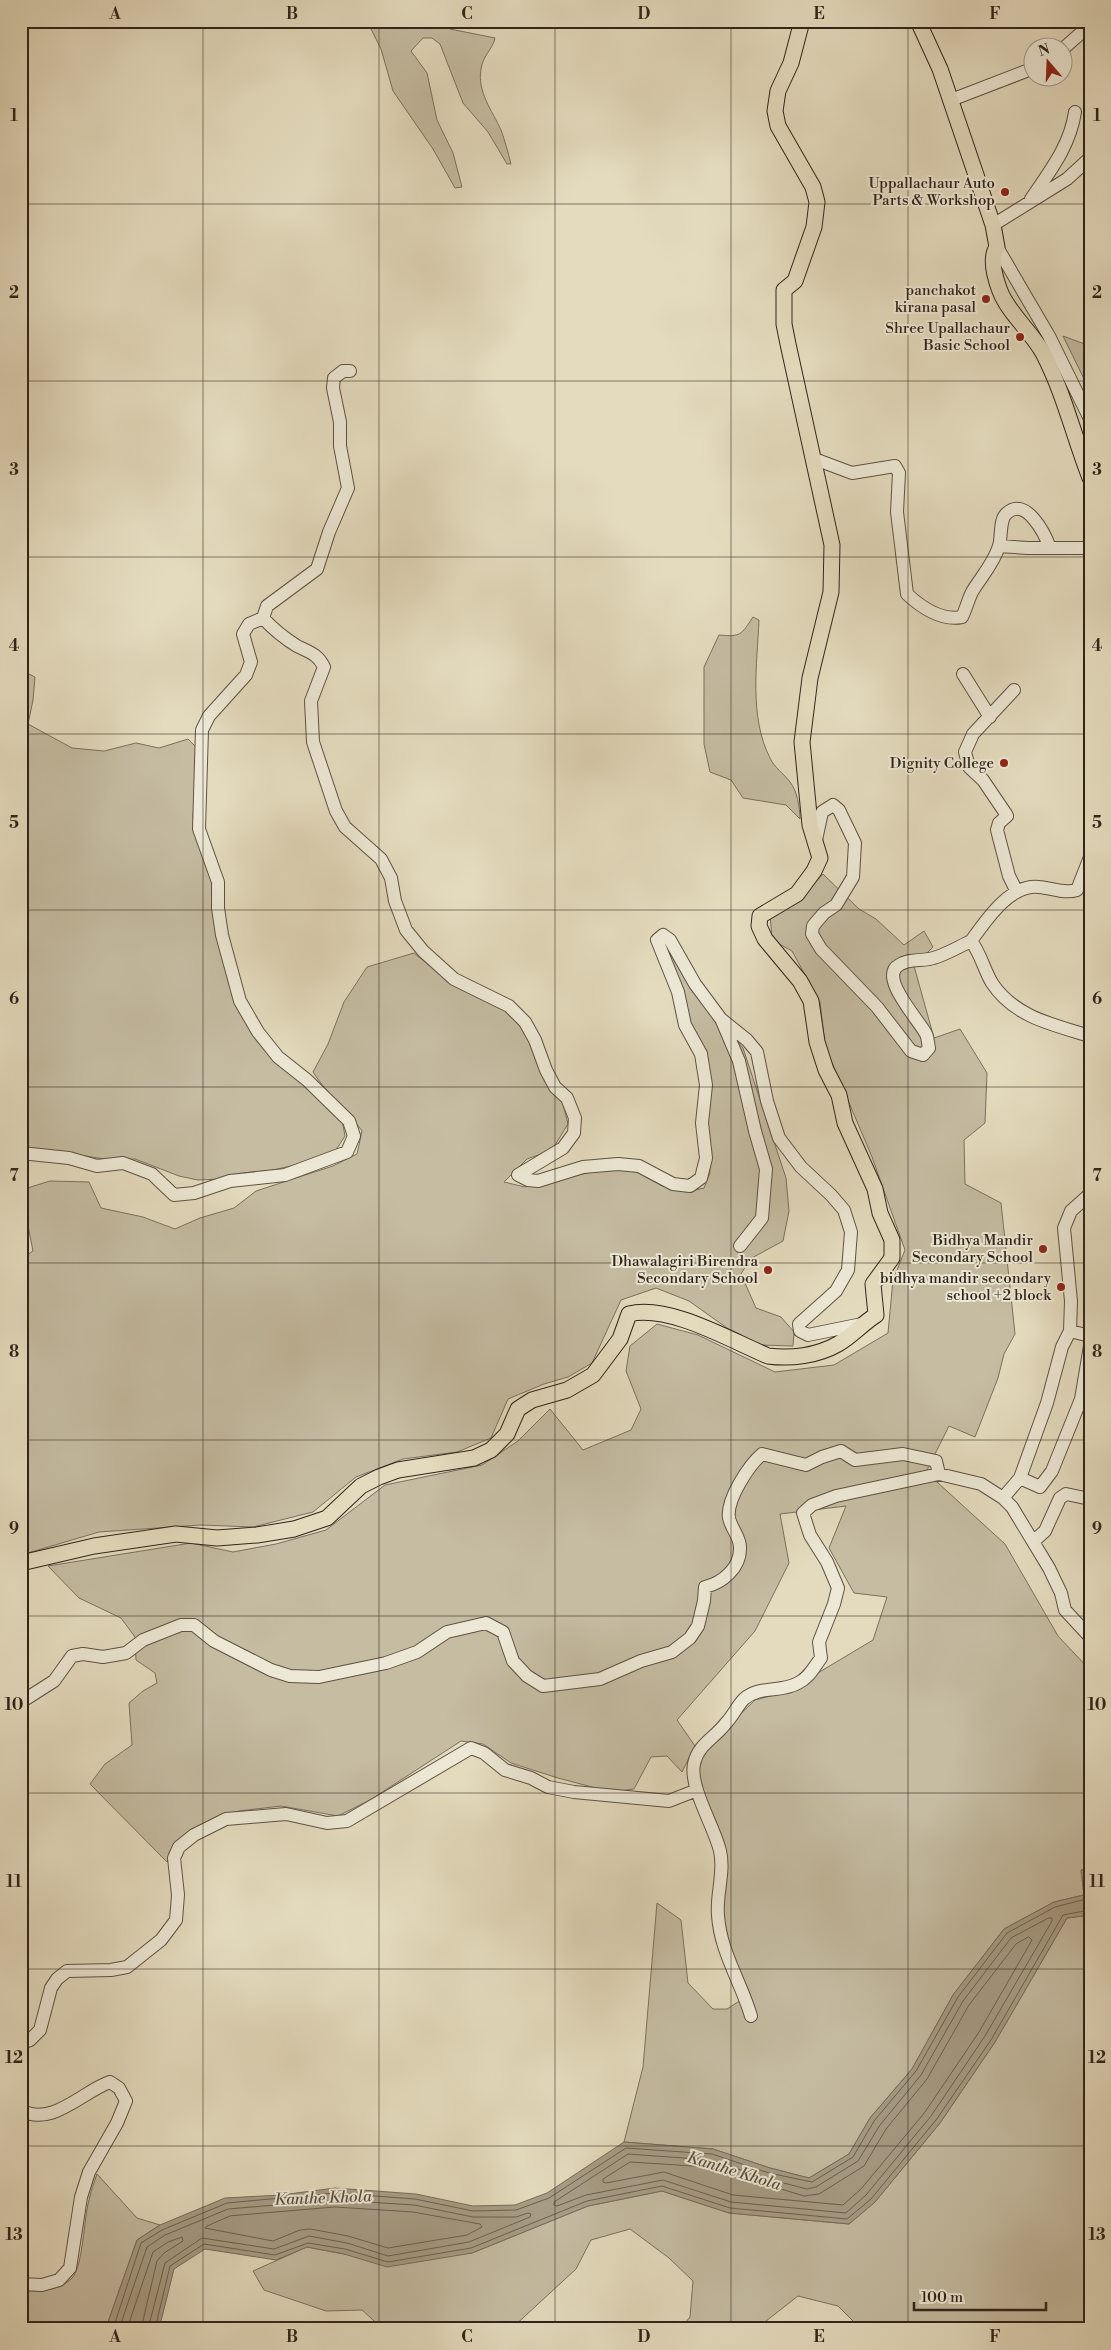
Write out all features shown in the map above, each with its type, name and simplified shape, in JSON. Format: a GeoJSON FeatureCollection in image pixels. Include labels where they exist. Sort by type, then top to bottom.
{"type":"FeatureCollection","features":[{"type":"Feature","properties":{"kind":"main road"},"geometry":{"type":"LineString","coordinates":[[21,1563],[94,1546],[176,1534],[217,1538],[257,1535],[294,1529],[327,1518],[361,1486],[379,1477],[398,1470],[474,1458],[491,1450],[507,1434],[518,1410],[532,1400],[567,1390],[593,1375],[620,1339],[629,1314],[641,1311],[673,1317],[696,1324],[768,1356],[781,1358],[823,1351],[839,1344],[862,1324],[876,1316],[873,1284],[892,1258],[892,1240],[880,1213],[875,1189],[845,1124],[839,1095],[826,1070],[816,1042],[812,1000],[800,981],[765,939],[759,926],[760,916],[797,894],[814,872],[820,858],[816,840],[810,826],[802,742],[810,678],[831,592],[832,545],[824,498],[812,458],[784,324],[783,303],[784,290],[795,281],[814,226],[817,202],[813,186],[778,126],[775,111],[778,91],[791,63],[802,21]]}},
{"type":"Feature","properties":{"kind":"main road"},"geometry":{"type":"LineString","coordinates":[[918,21],[940,68],[993,225],[997,247],[994,252],[993,262],[1001,293],[1043,353],[1064,402],[1090,478]]}},
{"type":"Feature","properties":{"kind":"street"},"geometry":{"type":"LineString","coordinates":[[1074,39],[1090,25]]}},
{"type":"Feature","properties":{"kind":"street"},"geometry":{"type":"LineString","coordinates":[[951,100],[1024,72]]}},
{"type":"Feature","properties":{"kind":"street"},"geometry":{"type":"LineString","coordinates":[[1027,205],[1067,144],[1073,129],[1076,112]]}},
{"type":"Feature","properties":{"kind":"street"},"geometry":{"type":"LineString","coordinates":[[993,225],[1067,179],[1090,158]]}},
{"type":"Feature","properties":{"kind":"street"},"geometry":{"type":"LineString","coordinates":[[997,247],[1049,336],[1090,419]]}},
{"type":"Feature","properties":{"kind":"street"},"geometry":{"type":"LineString","coordinates":[[21,1153],[69,1158],[97,1166],[123,1163],[152,1174],[174,1195],[194,1194],[230,1181],[285,1175],[347,1152],[354,1136],[349,1121],[307,1080],[278,1057],[258,1032],[240,1001],[222,935],[218,908],[218,882],[199,828],[202,730],[208,716],[246,675],[251,662],[243,634],[249,624],[263,618],[267,606],[317,569],[329,532],[348,488],[340,446],[337,404],[333,388],[334,378],[343,371],[350,372]]}},
{"type":"Feature","properties":{"kind":"street"},"geometry":{"type":"LineString","coordinates":[[812,458],[852,473],[895,466],[899,473],[897,512],[908,594],[916,603],[936,614],[952,619],[962,617],[971,594],[1000,546],[1004,515],[1008,511],[1019,509],[1029,513],[1050,548]]}},
{"type":"Feature","properties":{"kind":"street"},"geometry":{"type":"LineString","coordinates":[[1000,546],[1090,548]]}},
{"type":"Feature","properties":{"kind":"street"},"geometry":{"type":"LineString","coordinates":[[263,618],[278,633],[320,659],[324,667],[311,701],[313,742],[320,765],[329,786],[336,811],[345,827],[381,859],[388,872],[395,901],[406,930],[423,951],[454,979],[509,1006],[525,1022],[555,1087],[567,1098],[575,1118],[574,1133],[563,1148],[518,1174],[528,1180],[538,1181],[583,1167],[618,1164],[639,1166],[673,1184],[690,1186],[701,1178],[706,1158],[702,1124],[706,1085],[701,1054],[685,1024],[678,992],[656,940],[663,935],[670,940],[695,984],[721,1019],[739,1061],[754,1131],[766,1169],[762,1218],[740,1246]]}},
{"type":"Feature","properties":{"kind":"street"},"geometry":{"type":"LineString","coordinates":[[963,674],[990,717]]}},
{"type":"Feature","properties":{"kind":"street"},"geometry":{"type":"LineString","coordinates":[[1014,690],[973,734],[965,752],[969,767],[983,780],[1007,816],[999,823],[997,830],[1009,876],[1017,892]]}},
{"type":"Feature","properties":{"kind":"street"},"geometry":{"type":"LineString","coordinates":[[816,840],[822,812],[833,805],[839,810],[855,843],[856,860],[853,877],[845,893],[836,905],[817,920],[813,926],[812,934],[821,949],[877,1006],[911,1051],[923,1054],[929,1048],[927,1035],[892,979],[893,970],[898,965],[915,960],[930,959],[971,942],[1004,900],[1017,892],[1036,886],[1068,893],[1077,890],[1090,857]]}},
{"type":"Feature","properties":{"kind":"street"},"geometry":{"type":"LineString","coordinates":[[971,942],[993,984],[1008,1000],[1031,1018],[1090,1036]]}},
{"type":"Feature","properties":{"kind":"street"},"geometry":{"type":"LineString","coordinates":[[721,1019],[747,1040],[757,1052],[767,1101],[779,1138],[801,1167],[832,1195],[844,1210],[851,1232],[848,1270],[836,1291],[799,1324],[800,1331],[808,1335],[862,1324]]}},
{"type":"Feature","properties":{"kind":"street"},"geometry":{"type":"LineString","coordinates":[[1003,1498],[1020,1478],[1047,1403],[1062,1347],[1070,1331],[1071,1300],[1064,1228],[1071,1211],[1090,1194]]}},
{"type":"Feature","properties":{"kind":"street"},"geometry":{"type":"LineString","coordinates":[[1070,1331],[1090,1336]]}},
{"type":"Feature","properties":{"kind":"street"},"geometry":{"type":"LineString","coordinates":[[1020,1478],[1040,1487],[1052,1471],[1081,1399],[1090,1346]]}},
{"type":"Feature","properties":{"kind":"street"},"geometry":{"type":"LineString","coordinates":[[21,1702],[43,1690],[54,1681],[72,1656],[83,1654],[103,1657],[126,1653],[143,1640],[181,1625],[194,1625],[214,1641],[271,1670],[290,1676],[319,1678],[386,1663],[417,1652],[447,1632],[486,1623],[503,1632],[513,1661],[527,1676],[543,1686],[600,1680],[641,1661],[672,1652],[690,1638],[698,1626],[704,1601],[704,1587],[716,1584],[728,1576],[736,1562],[740,1547],[729,1518],[730,1508],[734,1495],[748,1471],[762,1454],[806,1465],[841,1451],[855,1460],[903,1454],[936,1461],[938,1474]]}},
{"type":"Feature","properties":{"kind":"street"},"geometry":{"type":"LineString","coordinates":[[751,2016],[745,1996],[724,1948],[718,1915],[721,1873],[720,1850],[698,1790],[693,1766],[698,1750],[726,1724],[744,1699],[764,1689],[783,1688],[798,1684],[809,1675],[821,1658],[819,1642],[838,1588],[827,1562],[810,1535],[803,1513],[812,1505],[836,1496],[938,1474],[981,1484],[1003,1498],[1017,1514],[1061,1593],[1065,1610],[1090,1637]]}},
{"type":"Feature","properties":{"kind":"street"},"geometry":{"type":"LineString","coordinates":[[1034,1542],[1045,1531],[1060,1498],[1066,1494],[1090,1499]]}},
{"type":"Feature","properties":{"kind":"street"},"geometry":{"type":"LineString","coordinates":[[21,2043],[30,2040],[40,2030],[51,1988],[57,1979],[66,1972],[111,1970],[127,1967],[161,1940],[176,1920],[178,1895],[174,1858],[178,1847],[194,1835],[226,1819],[286,1814],[327,1823],[347,1821],[471,1748],[484,1753],[505,1770],[532,1778],[548,1787],[574,1792],[669,1801],[698,1790]]}},
{"type":"Feature","properties":{"kind":"street"},"geometry":{"type":"LineString","coordinates":[[21,2110],[27,2114],[48,2114],[76,2101],[97,2086],[110,2082],[120,2088],[126,2101],[117,2123],[89,2172],[82,2197],[70,2268],[59,2280],[42,2285],[21,2284]]}},
{"type":"Feature","properties":{"kind":"shaded area"},"geometry":{"type":"Polygon","coordinates":[[[367,21],[447,21],[450,29],[495,38],[482,64],[481,85],[486,101],[501,130],[511,164],[507,164],[488,132],[463,103],[440,44],[432,38],[423,38],[411,51],[427,73],[437,120],[453,153],[462,187],[455,188],[433,149],[393,91],[381,49],[367,21]]]}},
{"type":"Feature","properties":{"kind":"shaded area"},"geometry":{"type":"Polygon","coordinates":[[[1063,336],[1090,346],[1090,391],[1063,336]]]}},
{"type":"Feature","properties":{"kind":"shaded area"},"geometry":{"type":"Polygon","coordinates":[[[753,617],[759,620],[756,690],[759,725],[763,742],[772,761],[795,790],[800,819],[786,805],[743,798],[731,780],[710,772],[704,744],[704,667],[719,635],[732,636],[740,634],[753,617]]]}},
{"type":"Feature","properties":{"kind":"shaded area"},"geometry":{"type":"Polygon","coordinates":[[[21,670],[35,677],[28,724],[72,748],[104,751],[136,743],[159,748],[188,739],[198,749],[193,817],[213,883],[238,1008],[342,1120],[345,1136],[336,1150],[304,1163],[273,1170],[245,1173],[221,1179],[198,1180],[179,1176],[135,1159],[111,1160],[48,1150],[21,1148],[21,670]]]}},
{"type":"Feature","properties":{"kind":"shaded area"},"geometry":{"type":"Polygon","coordinates":[[[823,874],[859,909],[876,919],[904,945],[924,931],[933,947],[914,966],[934,1038],[960,1029],[987,1073],[985,1123],[964,1140],[965,1184],[1001,1203],[1015,1334],[1004,1354],[998,1378],[975,1437],[949,1426],[926,1472],[1005,1544],[1058,1636],[1090,1670],[1090,1869],[1081,1870],[1084,1895],[1054,1902],[1004,1929],[953,1995],[912,2069],[870,2118],[849,2154],[809,2178],[770,2168],[713,2149],[624,2142],[643,2067],[657,1903],[681,1920],[688,1983],[713,2009],[727,2009],[741,2000],[727,1959],[719,1855],[698,1802],[699,1768],[705,1748],[755,1700],[786,1692],[873,1640],[887,1597],[854,1593],[829,1548],[846,1506],[780,1514],[789,1563],[755,1631],[677,1720],[695,1746],[682,1772],[667,1756],[651,1757],[634,1789],[611,1792],[511,1763],[483,1744],[461,1741],[370,1800],[338,1816],[281,1806],[239,1811],[191,1830],[175,1844],[167,1862],[90,1784],[105,1764],[132,1745],[129,1703],[143,1691],[157,1683],[155,1673],[136,1660],[135,1637],[121,1618],[79,1598],[48,1566],[191,1543],[233,1552],[276,1544],[326,1530],[385,1485],[482,1465],[518,1441],[550,1409],[583,1450],[631,1430],[641,1409],[626,1371],[630,1346],[657,1324],[698,1335],[775,1372],[834,1365],[888,1333],[893,1280],[905,1250],[872,1157],[825,1046],[820,1002],[792,951],[772,940],[770,914],[796,903],[823,874]]]}},
{"type":"Feature","properties":{"kind":"shaded area"},"geometry":{"type":"Polygon","coordinates":[[[664,943],[702,999],[743,1048],[786,1178],[789,1211],[783,1241],[750,1259],[741,1274],[756,1308],[781,1317],[794,1332],[793,1346],[760,1345],[727,1328],[689,1301],[656,1288],[621,1300],[592,1363],[568,1377],[544,1384],[508,1399],[491,1438],[457,1452],[403,1459],[356,1477],[313,1512],[253,1527],[201,1525],[99,1532],[21,1555],[21,1259],[33,1251],[21,1190],[50,1181],[89,1182],[101,1208],[143,1217],[175,1229],[200,1218],[234,1208],[256,1191],[333,1166],[357,1154],[362,1131],[324,1088],[313,1072],[328,1044],[344,1002],[367,967],[414,953],[442,976],[505,1009],[520,1022],[530,1039],[536,1061],[551,1088],[563,1104],[568,1124],[552,1150],[527,1159],[504,1182],[525,1187],[591,1172],[622,1169],[637,1172],[662,1186],[686,1192],[704,1188],[710,1173],[709,1145],[695,1036],[664,943]]]}},
{"type":"Feature","properties":{"kind":"shaded area"},"geometry":{"type":"Polygon","coordinates":[[[1090,1915],[1090,2329],[861,2329],[838,2306],[798,2296],[756,2329],[680,2329],[690,2317],[693,2281],[669,2258],[630,2229],[591,2240],[576,2269],[511,2329],[383,2329],[362,2310],[326,2311],[264,2290],[253,2271],[307,2247],[344,2254],[472,2253],[588,2206],[662,2191],[729,2213],[849,2224],[875,2202],[940,2123],[995,2042],[1067,1918],[1090,1915]]]}},
{"type":"Feature","properties":{"kind":"shaded area"},"geometry":{"type":"Polygon","coordinates":[[[97,2174],[137,2218],[160,2225],[137,2240],[107,2325],[108,2329],[21,2329],[21,2290],[41,2291],[55,2288],[67,2282],[76,2272],[81,2253],[87,2208],[97,2174]]]}},
{"type":"Feature","properties":{"kind":"water","name":"Kanthe Khola"},"geometry":{"type":"Polygon","coordinates":[[[1090,1869],[1090,1915],[1067,1918],[995,2042],[940,2123],[875,2202],[849,2224],[729,2213],[662,2191],[588,2206],[472,2253],[387,2267],[344,2254],[307,2247],[276,2260],[205,2249],[174,2269],[159,2329],[108,2329],[107,2325],[137,2240],[160,2225],[225,2198],[281,2195],[335,2188],[416,2194],[473,2206],[515,2205],[547,2193],[624,2142],[713,2149],[770,2168],[809,2178],[849,2154],[870,2118],[912,2069],[953,1995],[1004,1929],[1054,1902],[1084,1895],[1081,1870],[1090,1869]]]}},
{"type":"Feature","properties":{"kind":"place","name":"Uppallachaur Auto Parts & Workshop"},"geometry":{"type":"Point","coordinates":[1005,192]}},
{"type":"Feature","properties":{"kind":"place","name":"panchakot kirana pasal"},"geometry":{"type":"Point","coordinates":[986,299]}},
{"type":"Feature","properties":{"kind":"place","name":"Shree Upallachaur Basic School"},"geometry":{"type":"Point","coordinates":[1020,337]}},
{"type":"Feature","properties":{"kind":"place","name":"Dignity College"},"geometry":{"type":"Point","coordinates":[1004,763]}},
{"type":"Feature","properties":{"kind":"place","name":"Bidhya Mandir Secondary School"},"geometry":{"type":"Point","coordinates":[1043,1249]}},
{"type":"Feature","properties":{"kind":"place","name":"Dhawalagiri Birendra Secondary School"},"geometry":{"type":"Point","coordinates":[768,1270]}},
{"type":"Feature","properties":{"kind":"place","name":"bidhya mandir secondary school +2 block"},"geometry":{"type":"Point","coordinates":[1061,1287]}}]}
